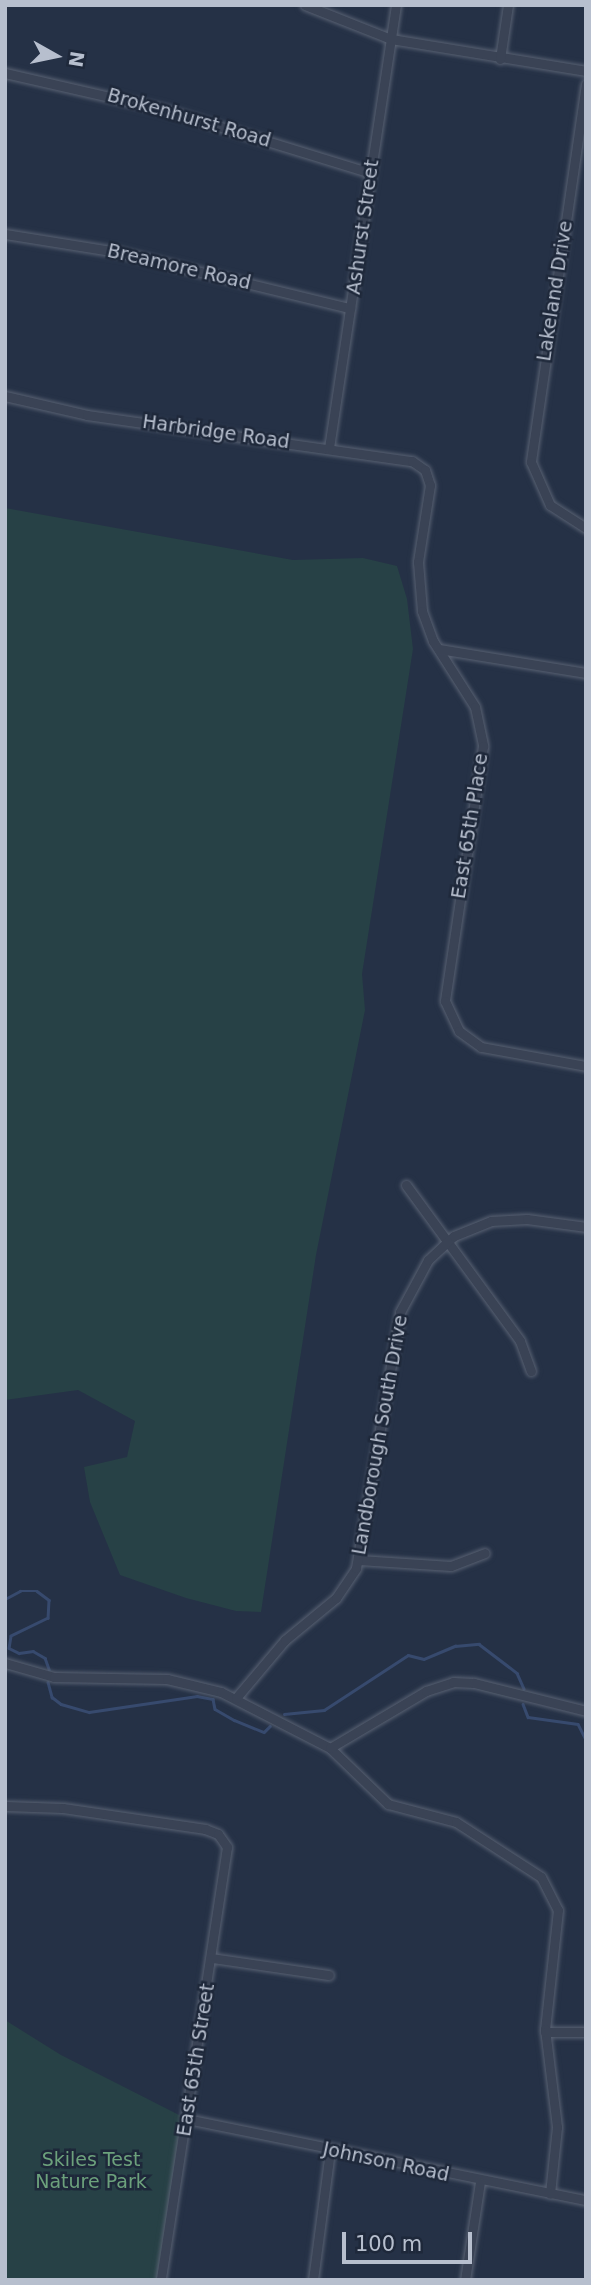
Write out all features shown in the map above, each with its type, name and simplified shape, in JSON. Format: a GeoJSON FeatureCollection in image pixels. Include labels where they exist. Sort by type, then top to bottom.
{"type":"FeatureCollection","features":[{"type":"Feature","properties":{"kind":"street"},"geometry":{"type":"LineString","coordinates":[[305,5],[391,39],[586,71]]}},
{"type":"Feature","properties":{"kind":"street","name":"Ashurst Street"},"geometry":{"type":"LineString","coordinates":[[330,448],[396,5]]}},
{"type":"Feature","properties":{"kind":"street"},"geometry":{"type":"LineString","coordinates":[[500,59],[508,5]]}},
{"type":"Feature","properties":{"kind":"street","name":"Brokenhurst Road"},"geometry":{"type":"LineString","coordinates":[[5,73],[166,110],[371,173]]}},
{"type":"Feature","properties":{"kind":"street","name":"Lakeland Drive"},"geometry":{"type":"LineString","coordinates":[[586,84],[531,446],[533,470],[543,495],[562,516],[586,528]]}},
{"type":"Feature","properties":{"kind":"street","name":"Breamore Road"},"geometry":{"type":"LineString","coordinates":[[5,234],[106,249],[350,309]]}},
{"type":"Feature","properties":{"kind":"street","name":"Harbridge Road"},"geometry":{"type":"LineString","coordinates":[[5,396],[87,415],[412,461],[425,470]]}},
{"type":"Feature","properties":{"kind":"street","name":"East 65th Place"},"geometry":{"type":"LineString","coordinates":[[425,470],[430,485],[418,579],[422,611],[439,649],[475,707],[482,737],[445,984],[445,1001],[457,1028],[485,1049],[586,1066]]}},
{"type":"Feature","properties":{"kind":"street"},"geometry":{"type":"LineString","coordinates":[[439,649],[586,673]]}},
{"type":"Feature","properties":{"kind":"street"},"geometry":{"type":"LineString","coordinates":[[406,1185],[520,1341],[531,1371]]}},
{"type":"Feature","properties":{"kind":"street","name":"Landborough South Drive"},"geometry":{"type":"LineString","coordinates":[[236,1698],[285,1640],[336,1598],[359,1560],[400,1312],[418,1273],[447,1241],[476,1226],[507,1219],[586,1227]]}},
{"type":"Feature","properties":{"kind":"street"},"geometry":{"type":"LineString","coordinates":[[359,1560],[451,1566],[485,1553]]}},
{"type":"Feature","properties":{"kind":"street"},"geometry":{"type":"LineString","coordinates":[[5,1663],[66,1679],[176,1680],[236,1698],[330,1748],[388,1804],[460,1824],[532,1870],[550,1887],[558,1919],[545,2032],[557,2127],[550,2194]]}},
{"type":"Feature","properties":{"kind":"street"},"geometry":{"type":"LineString","coordinates":[[330,1748],[426,1691],[453,1682],[586,1711]]}},
{"type":"Feature","properties":{"kind":"street","name":"East 65th Street"},"geometry":{"type":"LineString","coordinates":[[5,1806],[63,1808],[205,1829],[224,1840],[227,1859],[161,2280]]}},
{"type":"Feature","properties":{"kind":"street"},"geometry":{"type":"LineString","coordinates":[[212,1958],[329,1975]]}},
{"type":"Feature","properties":{"kind":"street"},"geometry":{"type":"LineString","coordinates":[[545,2032],[586,2032]]}},
{"type":"Feature","properties":{"kind":"street","name":"Johnson Road"},"geometry":{"type":"LineString","coordinates":[[187,2119],[480,2182],[586,2200]]}},
{"type":"Feature","properties":{"kind":"street"},"geometry":{"type":"LineString","coordinates":[[313,2280],[330,2150]]}},
{"type":"Feature","properties":{"kind":"street"},"geometry":{"type":"LineString","coordinates":[[464,2280],[480,2182]]}},
{"type":"Feature","properties":{"kind":"green space"},"geometry":{"type":"Polygon","coordinates":[[[5,508],[293,560],[363,558],[397,566],[407,599],[413,649],[362,974],[365,1010],[316,1255],[261,1612],[236,1611],[186,1598],[120,1575],[90,1502],[84,1467],[127,1457],[135,1421],[78,1390],[5,1400],[5,508]]]}},
{"type":"Feature","properties":{"kind":"green space","name":"Skiles Test Nature Park"},"geometry":{"type":"Polygon","coordinates":[[[5,2020],[61,2055],[187,2119],[161,2280],[5,2280],[5,2020]]]}},
{"type":"Feature","properties":{"kind":"waterway"},"geometry":{"type":"LineString","coordinates":[[5,1599],[20,1591],[37,1591],[49,1600],[48,1618],[11,1636],[9,1648],[19,1653],[33,1651],[45,1658],[49,1669]]}},
{"type":"Feature","properties":{"kind":"waterway"},"geometry":{"type":"LineString","coordinates":[[284,1714],[324,1710],[408,1655],[424,1659],[455,1646],[479,1644],[517,1673],[524,1689]]}},
{"type":"Feature","properties":{"kind":"waterway"},"geometry":{"type":"LineString","coordinates":[[48,1682],[52,1697],[61,1704],[89,1712],[197,1696],[213,1699],[215,1709],[234,1720],[264,1732],[270,1726]]}},
{"type":"Feature","properties":{"kind":"waterway"},"geometry":{"type":"LineString","coordinates":[[523,1704],[528,1717],[578,1724],[586,1740]]}}]}
